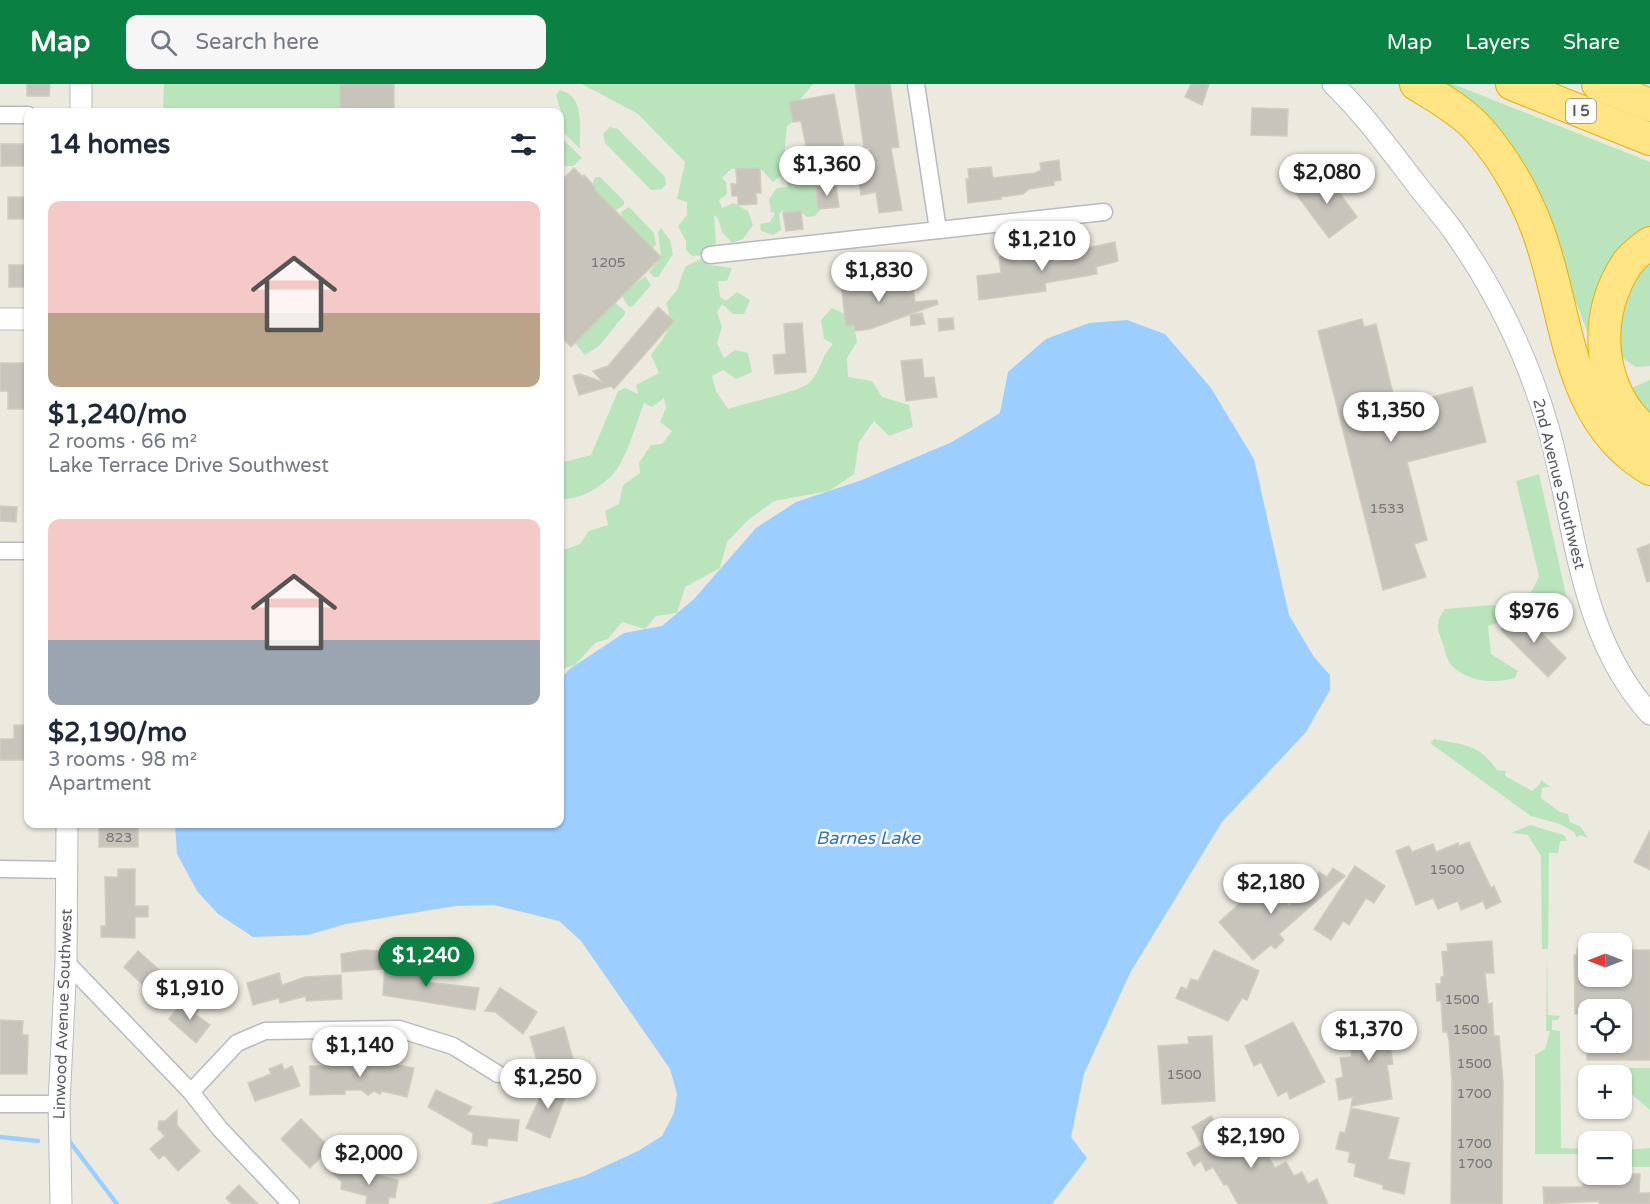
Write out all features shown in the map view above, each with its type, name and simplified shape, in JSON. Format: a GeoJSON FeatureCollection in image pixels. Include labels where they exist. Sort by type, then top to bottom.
{"type":"FeatureCollection","features":[{"type":"Feature","properties":{"kind":"highway"},"geometry":{"type":"LineString","coordinates":[[1416,84],[1478,129],[1501,160],[1537,226],[1582,391],[1613,439],[1630,456],[1650,470]]}},
{"type":"Feature","properties":{"kind":"highway","name":"I 5"},"geometry":{"type":"LineString","coordinates":[[1512,84],[1650,139]]}},
{"type":"Feature","properties":{"kind":"highway","name":"I 5"},"geometry":{"type":"LineString","coordinates":[[1598,84],[1650,105]]}},
{"type":"Feature","properties":{"kind":"highway"},"geometry":{"type":"LineString","coordinates":[[1650,243],[1630,259],[1615,284],[1606,311],[1603,340],[1607,368],[1615,390],[1636,422],[1650,434]]}},
{"type":"Feature","properties":{"kind":"street"},"geometry":{"type":"LineString","coordinates":[[81,84],[81,108]]}},
{"type":"Feature","properties":{"kind":"street"},"geometry":{"type":"LineString","coordinates":[[916,84],[938,230]]}},
{"type":"Feature","properties":{"kind":"street","name":"2nd Avenue Southwest"},"geometry":{"type":"LineString","coordinates":[[1333,84],[1364,115],[1453,231],[1494,297],[1532,380],[1548,428],[1570,532],[1595,622],[1607,649],[1632,693],[1650,714]]}},
{"type":"Feature","properties":{"kind":"street"},"geometry":{"type":"LineString","coordinates":[[0,115],[24,114]]}},
{"type":"Feature","properties":{"kind":"street"},"geometry":{"type":"LineString","coordinates":[[710,255],[1104,212]]}},
{"type":"Feature","properties":{"kind":"street"},"geometry":{"type":"LineString","coordinates":[[0,319],[24,320]]}},
{"type":"Feature","properties":{"kind":"street"},"geometry":{"type":"LineString","coordinates":[[0,551],[24,551]]}},
{"type":"Feature","properties":{"kind":"street","name":"Linwood Avenue Southwest"},"geometry":{"type":"LineString","coordinates":[[61,1204],[59,1104],[66,962],[67,828]]}},
{"type":"Feature","properties":{"kind":"street"},"geometry":{"type":"LineString","coordinates":[[0,869],[67,870]]}},
{"type":"Feature","properties":{"kind":"street"},"geometry":{"type":"LineString","coordinates":[[66,962],[191,1092],[220,1129],[291,1204]]}},
{"type":"Feature","properties":{"kind":"street"},"geometry":{"type":"LineString","coordinates":[[191,1092],[237,1043],[265,1031],[399,1029],[453,1046],[498,1074]]}},
{"type":"Feature","properties":{"kind":"street"},"geometry":{"type":"LineString","coordinates":[[0,1104],[59,1104]]}},
{"type":"Feature","properties":{"kind":"green space"},"geometry":{"type":"Polygon","coordinates":[[[164,84],[340,84],[340,108],[163,108],[164,84]]]}},
{"type":"Feature","properties":{"kind":"green space"},"geometry":{"type":"Polygon","coordinates":[[[582,84],[813,84],[799,101],[789,103],[793,122],[787,126],[784,157],[795,159],[795,165],[814,163],[822,169],[822,179],[816,188],[821,209],[815,216],[807,217],[800,211],[783,213],[783,210],[779,214],[781,230],[773,235],[761,231],[760,224],[770,222],[775,213],[771,212],[769,199],[777,188],[788,187],[787,170],[773,182],[760,168],[731,169],[722,178],[726,182],[727,194],[719,200],[722,208],[733,203],[748,211],[753,225],[743,239],[732,243],[722,232],[718,218],[714,215],[716,244],[705,255],[692,256],[686,250],[686,241],[678,226],[687,215],[687,202],[677,199],[685,162],[638,114],[582,84]]]}},
{"type":"Feature","properties":{"kind":"green space"},"geometry":{"type":"Polygon","coordinates":[[[1432,84],[1453,84],[1650,162],[1650,230],[1597,357],[1568,282],[1432,84]]]}},
{"type":"Feature","properties":{"kind":"green space"},"geometry":{"type":"Polygon","coordinates":[[[560,90],[568,93],[574,99],[579,115],[580,149],[564,133],[564,108],[560,108],[556,95],[560,90]]]}},
{"type":"Feature","properties":{"kind":"green space"},"geometry":{"type":"Polygon","coordinates":[[[610,127],[618,129],[665,177],[666,184],[662,189],[651,190],[605,143],[603,134],[610,127]]]}},
{"type":"Feature","properties":{"kind":"green space"},"geometry":{"type":"Polygon","coordinates":[[[564,140],[582,158],[573,166],[564,166],[564,140]]]}},
{"type":"Feature","properties":{"kind":"green space"},"geometry":{"type":"Polygon","coordinates":[[[596,177],[600,177],[624,201],[624,205],[615,211],[594,189],[593,181],[596,177]]]}},
{"type":"Feature","properties":{"kind":"green space"},"geometry":{"type":"Polygon","coordinates":[[[629,207],[654,233],[656,245],[652,248],[622,218],[621,212],[629,207]]]}},
{"type":"Feature","properties":{"kind":"green space"},"geometry":{"type":"Polygon","coordinates":[[[661,228],[670,240],[673,254],[658,277],[654,277],[649,272],[661,257],[658,232],[661,228]]]}},
{"type":"Feature","properties":{"kind":"green space"},"geometry":{"type":"Polygon","coordinates":[[[1650,257],[1650,366],[1636,367],[1618,355],[1619,306],[1650,257]]]}},
{"type":"Feature","properties":{"kind":"green space"},"geometry":{"type":"Polygon","coordinates":[[[702,258],[709,265],[732,268],[727,281],[718,281],[720,297],[726,301],[737,292],[750,300],[744,314],[733,314],[722,304],[717,312],[722,327],[717,343],[724,358],[735,350],[748,353],[752,372],[736,379],[723,370],[712,376],[716,391],[728,409],[784,394],[809,383],[833,344],[824,339],[821,320],[832,308],[845,314],[846,326],[854,325],[857,342],[847,358],[848,377],[872,381],[882,397],[909,405],[913,427],[889,436],[874,421],[859,442],[854,474],[829,491],[774,501],[748,520],[727,542],[720,568],[685,587],[677,613],[656,616],[645,629],[622,622],[608,639],[595,643],[575,665],[564,669],[564,550],[580,544],[589,531],[608,525],[605,511],[619,504],[623,485],[640,473],[639,463],[651,445],[662,444],[672,431],[660,422],[666,408],[664,398],[652,407],[644,403],[621,462],[612,475],[599,486],[575,498],[564,499],[564,462],[591,455],[618,391],[625,388],[638,394],[636,385],[659,373],[651,355],[669,325],[669,311],[666,303],[677,290],[685,267],[702,258]]]}},
{"type":"Feature","properties":{"kind":"green space"},"geometry":{"type":"Polygon","coordinates":[[[645,276],[651,285],[633,306],[629,307],[621,295],[645,276]]]}},
{"type":"Feature","properties":{"kind":"green space"},"geometry":{"type":"Polygon","coordinates":[[[614,302],[625,311],[625,314],[599,346],[585,355],[575,343],[614,302]]]}},
{"type":"Feature","properties":{"kind":"green space"},"geometry":{"type":"Polygon","coordinates":[[[1650,380],[1650,417],[1629,389],[1650,380]]]}},
{"type":"Feature","properties":{"kind":"green space"},"geometry":{"type":"Polygon","coordinates":[[[1539,474],[1569,608],[1520,610],[1516,615],[1511,603],[1532,591],[1539,576],[1516,481],[1539,474]]]}},
{"type":"Feature","properties":{"kind":"green space"},"geometry":{"type":"Polygon","coordinates":[[[1495,606],[1497,623],[1488,626],[1491,654],[1518,671],[1515,678],[1490,681],[1473,678],[1458,671],[1446,656],[1438,626],[1445,609],[1495,606]]]}},
{"type":"Feature","properties":{"kind":"green space"},"geometry":{"type":"Polygon","coordinates":[[[1434,739],[1476,750],[1483,754],[1497,770],[1506,771],[1505,776],[1532,791],[1541,780],[1550,787],[1542,788],[1541,798],[1560,812],[1568,814],[1570,822],[1581,827],[1588,838],[1579,835],[1577,838],[1574,832],[1560,824],[1531,816],[1430,743],[1434,739]]]}},
{"type":"Feature","properties":{"kind":"green space"},"geometry":{"type":"Polygon","coordinates":[[[1530,825],[1564,835],[1567,841],[1560,841],[1558,853],[1549,853],[1548,949],[1542,949],[1541,856],[1528,835],[1511,833],[1530,825]]]}},
{"type":"Feature","properties":{"kind":"green space"},"geometry":{"type":"Polygon","coordinates":[[[1547,955],[1548,1015],[1560,1016],[1558,1020],[1552,1020],[1552,1030],[1560,1031],[1561,1148],[1578,1149],[1578,1154],[1535,1154],[1535,1055],[1545,1049],[1550,1031],[1546,1031],[1547,955]]]}},
{"type":"Feature","properties":{"kind":"green space"},"geometry":{"type":"Polygon","coordinates":[[[1632,1068],[1650,1068],[1650,1110],[1632,1095],[1632,1068]]]}},
{"type":"Feature","properties":{"kind":"green space"},"geometry":{"type":"Polygon","coordinates":[[[1650,1148],[1650,1167],[1632,1167],[1632,1149],[1650,1148]]]}},
{"type":"Feature","properties":{"kind":"water","name":"Barnes Lake"},"geometry":{"type":"Polygon","coordinates":[[[1127,320],[1165,334],[1211,388],[1254,459],[1289,615],[1314,657],[1330,675],[1330,690],[1306,732],[1222,822],[1130,973],[1084,1074],[1071,1137],[1087,1158],[1052,1204],[489,1204],[584,1176],[638,1151],[662,1136],[674,1113],[677,1094],[670,1069],[581,941],[559,921],[494,905],[455,906],[346,924],[308,935],[253,937],[218,914],[197,891],[177,854],[175,828],[564,828],[564,675],[571,668],[624,633],[662,626],[694,599],[756,528],[796,502],[862,480],[952,442],[1000,413],[1008,372],[1046,339],[1089,323],[1127,320]]]}},
{"type":"Feature","properties":{"kind":"building"},"geometry":{"type":"Polygon","coordinates":[[[27,84],[50,84],[49,96],[27,96],[27,84]]]}},
{"type":"Feature","properties":{"kind":"building"},"geometry":{"type":"Polygon","coordinates":[[[340,84],[394,84],[394,108],[340,108],[340,84]]]}},
{"type":"Feature","properties":{"kind":"building"},"geometry":{"type":"Polygon","coordinates":[[[855,84],[890,84],[899,147],[891,148],[902,210],[879,213],[876,192],[861,195],[859,182],[869,180],[868,173],[873,173],[869,148],[864,148],[855,84]]]}},
{"type":"Feature","properties":{"kind":"building"},"geometry":{"type":"Polygon","coordinates":[[[1191,84],[1209,84],[1202,105],[1185,97],[1191,84]]]}},
{"type":"Feature","properties":{"kind":"building"},"geometry":{"type":"Polygon","coordinates":[[[834,94],[845,153],[809,160],[801,121],[793,122],[789,102],[834,94]]]}},
{"type":"Feature","properties":{"kind":"building"},"geometry":{"type":"Polygon","coordinates":[[[1252,108],[1288,109],[1287,136],[1251,135],[1252,108]]]}},
{"type":"Feature","properties":{"kind":"building"},"geometry":{"type":"Polygon","coordinates":[[[1,144],[24,144],[24,166],[1,166],[1,144]]]}},
{"type":"Feature","properties":{"kind":"building"},"geometry":{"type":"Polygon","coordinates":[[[1059,160],[1061,180],[1054,181],[1054,185],[1029,189],[1023,194],[1001,197],[1001,199],[968,203],[966,179],[969,179],[968,169],[991,167],[993,178],[1035,173],[1041,170],[1040,163],[1059,160]]]}},
{"type":"Feature","properties":{"kind":"building"},"geometry":{"type":"Polygon","coordinates":[[[574,168],[583,177],[584,175],[595,187],[594,189],[661,257],[571,347],[564,339],[564,178],[574,168]]]}},
{"type":"Feature","properties":{"kind":"building"},"geometry":{"type":"Polygon","coordinates":[[[760,168],[761,193],[756,193],[757,204],[738,205],[738,196],[732,196],[731,184],[737,184],[736,169],[760,168]]]}},
{"type":"Feature","properties":{"kind":"building"},"geometry":{"type":"Polygon","coordinates":[[[1325,173],[1357,217],[1329,238],[1296,194],[1325,173]]]}},
{"type":"Feature","properties":{"kind":"building"},"geometry":{"type":"Polygon","coordinates":[[[836,185],[839,207],[818,209],[816,187],[836,185]]]}},
{"type":"Feature","properties":{"kind":"building"},"geometry":{"type":"Polygon","coordinates":[[[8,197],[24,197],[24,219],[8,219],[8,197]]]}},
{"type":"Feature","properties":{"kind":"building"},"geometry":{"type":"Polygon","coordinates":[[[801,211],[803,229],[786,231],[783,213],[801,211]]]}},
{"type":"Feature","properties":{"kind":"building"},"geometry":{"type":"Polygon","coordinates":[[[1115,242],[1118,261],[1096,267],[1097,274],[1045,283],[1046,291],[979,300],[977,276],[1001,273],[999,257],[1016,255],[1017,262],[1053,256],[1054,262],[1079,258],[1078,250],[1115,242]]]}},
{"type":"Feature","properties":{"kind":"building"},"geometry":{"type":"Polygon","coordinates":[[[9,265],[24,265],[24,287],[9,287],[9,265]]]}},
{"type":"Feature","properties":{"kind":"building"},"geometry":{"type":"Polygon","coordinates":[[[886,278],[889,285],[907,282],[907,286],[913,285],[915,302],[937,300],[938,304],[870,329],[855,331],[854,325],[846,326],[841,283],[886,278]]]}},
{"type":"Feature","properties":{"kind":"building"},"geometry":{"type":"Polygon","coordinates":[[[658,307],[674,321],[614,389],[611,386],[579,395],[573,376],[580,374],[603,382],[593,371],[608,366],[658,307]]]}},
{"type":"Feature","properties":{"kind":"building"},"geometry":{"type":"Polygon","coordinates":[[[922,313],[925,324],[911,326],[910,315],[922,313]]]}},
{"type":"Feature","properties":{"kind":"building"},"geometry":{"type":"Polygon","coordinates":[[[953,318],[954,329],[939,331],[938,319],[953,318]]]}},
{"type":"Feature","properties":{"kind":"building"},"geometry":{"type":"Polygon","coordinates":[[[1362,319],[1364,327],[1376,324],[1396,406],[1472,387],[1486,442],[1407,462],[1427,540],[1414,544],[1426,577],[1383,590],[1318,331],[1362,319]]]}},
{"type":"Feature","properties":{"kind":"building"},"geometry":{"type":"Polygon","coordinates":[[[802,323],[806,372],[775,374],[773,355],[786,354],[784,324],[802,323]]]}},
{"type":"Feature","properties":{"kind":"building"},"geometry":{"type":"Polygon","coordinates":[[[922,359],[924,378],[934,377],[937,397],[906,401],[901,361],[922,359]]]}},
{"type":"Feature","properties":{"kind":"building"},"geometry":{"type":"Polygon","coordinates":[[[0,363],[24,363],[24,409],[8,409],[8,391],[0,391],[0,363]]]}},
{"type":"Feature","properties":{"kind":"building"},"geometry":{"type":"Polygon","coordinates":[[[0,506],[17,507],[16,522],[0,521],[0,506]]]}},
{"type":"Feature","properties":{"kind":"building"},"geometry":{"type":"Polygon","coordinates":[[[1650,544],[1650,581],[1647,582],[1637,549],[1650,544]]]}},
{"type":"Feature","properties":{"kind":"building"},"geometry":{"type":"Polygon","coordinates":[[[1520,611],[1566,658],[1548,677],[1501,630],[1520,611]]]}},
{"type":"Feature","properties":{"kind":"building"},"geometry":{"type":"Polygon","coordinates":[[[14,725],[24,725],[24,760],[0,760],[0,739],[14,739],[14,725]]]}},
{"type":"Feature","properties":{"kind":"building"},"geometry":{"type":"Polygon","coordinates":[[[99,828],[138,828],[138,847],[99,847],[99,828]]]}},
{"type":"Feature","properties":{"kind":"building"},"geometry":{"type":"Polygon","coordinates":[[[1650,830],[1650,870],[1634,862],[1650,830]]]}},
{"type":"Feature","properties":{"kind":"building"},"geometry":{"type":"Polygon","coordinates":[[[1469,842],[1491,888],[1494,886],[1501,902],[1486,909],[1483,901],[1461,910],[1458,901],[1438,909],[1433,898],[1416,905],[1396,851],[1409,846],[1412,852],[1433,844],[1436,852],[1458,843],[1459,846],[1469,842]]]}},
{"type":"Feature","properties":{"kind":"building"},"geometry":{"type":"Polygon","coordinates":[[[1355,866],[1385,886],[1374,903],[1366,898],[1349,925],[1343,921],[1331,940],[1314,929],[1355,866]]]}},
{"type":"Feature","properties":{"kind":"building"},"geometry":{"type":"Polygon","coordinates":[[[1333,868],[1345,876],[1279,934],[1284,940],[1275,949],[1271,945],[1253,960],[1219,922],[1248,896],[1244,892],[1256,881],[1281,905],[1285,901],[1289,907],[1296,896],[1302,900],[1319,872],[1327,877],[1333,868]]]}},
{"type":"Feature","properties":{"kind":"building"},"geometry":{"type":"Polygon","coordinates":[[[118,869],[135,869],[135,906],[148,906],[148,917],[135,917],[135,938],[101,937],[101,926],[106,926],[105,877],[118,877],[118,869]]]}},
{"type":"Feature","properties":{"kind":"building"},"geometry":{"type":"Polygon","coordinates":[[[1492,941],[1494,973],[1485,973],[1488,1004],[1492,1003],[1494,1036],[1499,1036],[1503,1082],[1502,1204],[1451,1204],[1452,1082],[1449,1040],[1447,1032],[1443,1032],[1441,1001],[1437,1001],[1436,984],[1441,984],[1441,977],[1444,976],[1442,952],[1448,951],[1447,944],[1492,941]]]}},
{"type":"Feature","properties":{"kind":"building"},"geometry":{"type":"Polygon","coordinates":[[[1578,949],[1578,987],[1632,987],[1632,950],[1650,950],[1650,1060],[1587,1060],[1587,1053],[1632,1053],[1632,999],[1578,999],[1578,1014],[1575,1014],[1574,955],[1577,955],[1578,949]]]}},
{"type":"Feature","properties":{"kind":"building"},"geometry":{"type":"Polygon","coordinates":[[[364,950],[382,951],[383,969],[342,972],[341,954],[364,950]]]}},
{"type":"Feature","properties":{"kind":"building"},"geometry":{"type":"Polygon","coordinates":[[[1214,950],[1259,971],[1247,1000],[1242,998],[1228,1021],[1176,998],[1181,987],[1187,989],[1191,979],[1198,981],[1214,950]]]}},
{"type":"Feature","properties":{"kind":"building"},"geometry":{"type":"Polygon","coordinates":[[[138,951],[172,981],[159,1000],[124,967],[138,951]]]}},
{"type":"Feature","properties":{"kind":"building"},"geometry":{"type":"Polygon","coordinates":[[[385,964],[426,967],[425,982],[479,988],[475,1010],[383,995],[385,964]]]}},
{"type":"Feature","properties":{"kind":"building"},"geometry":{"type":"Polygon","coordinates":[[[279,973],[282,985],[305,977],[341,975],[342,999],[306,1001],[306,996],[280,1003],[279,998],[253,1005],[247,983],[279,973]]]}},
{"type":"Feature","properties":{"kind":"building"},"geometry":{"type":"Polygon","coordinates":[[[500,988],[537,1012],[523,1034],[495,1012],[485,1011],[500,988]]]}},
{"type":"Feature","properties":{"kind":"building"},"geometry":{"type":"Polygon","coordinates":[[[187,1001],[199,1009],[195,1014],[210,1025],[196,1043],[169,1019],[180,1005],[182,1007],[187,1001]]]}},
{"type":"Feature","properties":{"kind":"building"},"geometry":{"type":"Polygon","coordinates":[[[1393,1013],[1398,1045],[1390,1047],[1393,1064],[1387,1065],[1392,1099],[1351,1106],[1353,1097],[1339,1100],[1336,1079],[1343,1077],[1340,1058],[1352,1057],[1348,1031],[1357,1030],[1357,1025],[1376,1022],[1375,1016],[1393,1013]]]}},
{"type":"Feature","properties":{"kind":"building"},"geometry":{"type":"Polygon","coordinates":[[[0,1020],[23,1021],[22,1035],[28,1035],[27,1074],[0,1074],[0,1020]]]}},
{"type":"Feature","properties":{"kind":"building"},"geometry":{"type":"Polygon","coordinates":[[[1293,1022],[1325,1082],[1290,1099],[1287,1091],[1278,1096],[1261,1062],[1254,1066],[1245,1046],[1293,1022]]]}},
{"type":"Feature","properties":{"kind":"building"},"geometry":{"type":"Polygon","coordinates":[[[564,1027],[573,1059],[540,1071],[530,1037],[564,1027]]]}},
{"type":"Feature","properties":{"kind":"building"},"geometry":{"type":"Polygon","coordinates":[[[1212,1036],[1215,1101],[1162,1104],[1158,1046],[1189,1044],[1188,1037],[1212,1036]]]}},
{"type":"Feature","properties":{"kind":"building"},"geometry":{"type":"Polygon","coordinates":[[[335,1059],[366,1059],[414,1068],[407,1097],[382,1091],[380,1094],[374,1091],[368,1095],[361,1090],[345,1090],[345,1094],[310,1095],[310,1066],[335,1066],[335,1059]]]}},
{"type":"Feature","properties":{"kind":"building"},"geometry":{"type":"Polygon","coordinates":[[[282,1064],[284,1070],[292,1066],[300,1086],[255,1101],[248,1083],[271,1074],[269,1069],[282,1064]]]}},
{"type":"Feature","properties":{"kind":"building"},"geometry":{"type":"Polygon","coordinates":[[[547,1082],[568,1089],[550,1138],[526,1128],[547,1082]]]}},
{"type":"Feature","properties":{"kind":"building"},"geometry":{"type":"Polygon","coordinates":[[[436,1090],[472,1107],[467,1115],[519,1120],[517,1141],[488,1138],[487,1146],[472,1144],[473,1133],[428,1107],[436,1090]]]}},
{"type":"Feature","properties":{"kind":"building"},"geometry":{"type":"Polygon","coordinates":[[[1351,1108],[1399,1118],[1388,1159],[1410,1163],[1404,1194],[1383,1189],[1383,1185],[1354,1176],[1356,1164],[1348,1162],[1350,1152],[1336,1149],[1340,1132],[1345,1133],[1351,1108]]]}},
{"type":"Feature","properties":{"kind":"building"},"geometry":{"type":"Polygon","coordinates":[[[177,1110],[177,1125],[200,1151],[178,1171],[164,1155],[159,1159],[150,1149],[165,1136],[158,1129],[159,1121],[165,1121],[177,1110]]]}},
{"type":"Feature","properties":{"kind":"building"},"geometry":{"type":"Polygon","coordinates":[[[1211,1116],[1221,1133],[1224,1131],[1225,1134],[1239,1126],[1243,1134],[1247,1131],[1253,1142],[1258,1139],[1275,1168],[1286,1162],[1294,1176],[1302,1172],[1308,1184],[1317,1179],[1328,1204],[1238,1204],[1227,1184],[1224,1185],[1213,1167],[1206,1171],[1201,1161],[1194,1166],[1187,1153],[1202,1145],[1192,1127],[1211,1116]]]}},
{"type":"Feature","properties":{"kind":"building"},"geometry":{"type":"Polygon","coordinates":[[[301,1119],[330,1148],[310,1168],[281,1139],[301,1119]]]}},
{"type":"Feature","properties":{"kind":"building"},"geometry":{"type":"Polygon","coordinates":[[[329,1169],[368,1175],[368,1173],[398,1180],[395,1198],[389,1197],[388,1204],[366,1204],[367,1196],[341,1189],[342,1182],[329,1169]]]}},
{"type":"Feature","properties":{"kind":"building"},"geometry":{"type":"Polygon","coordinates":[[[1632,1174],[1640,1174],[1639,1193],[1650,1193],[1650,1204],[1599,1204],[1599,1201],[1544,1204],[1543,1187],[1583,1187],[1583,1185],[1632,1185],[1632,1174]]]}},
{"type":"Feature","properties":{"kind":"building"},"geometry":{"type":"Polygon","coordinates":[[[239,1185],[258,1204],[232,1204],[226,1198],[239,1185]]]}},
{"type":"Feature","properties":{"kind":"waterway"},"geometry":{"type":"LineString","coordinates":[[0,1137],[38,1141]]}},
{"type":"Feature","properties":{"kind":"waterway"},"geometry":{"type":"LineString","coordinates":[[70,1142],[117,1204]]}}]}
